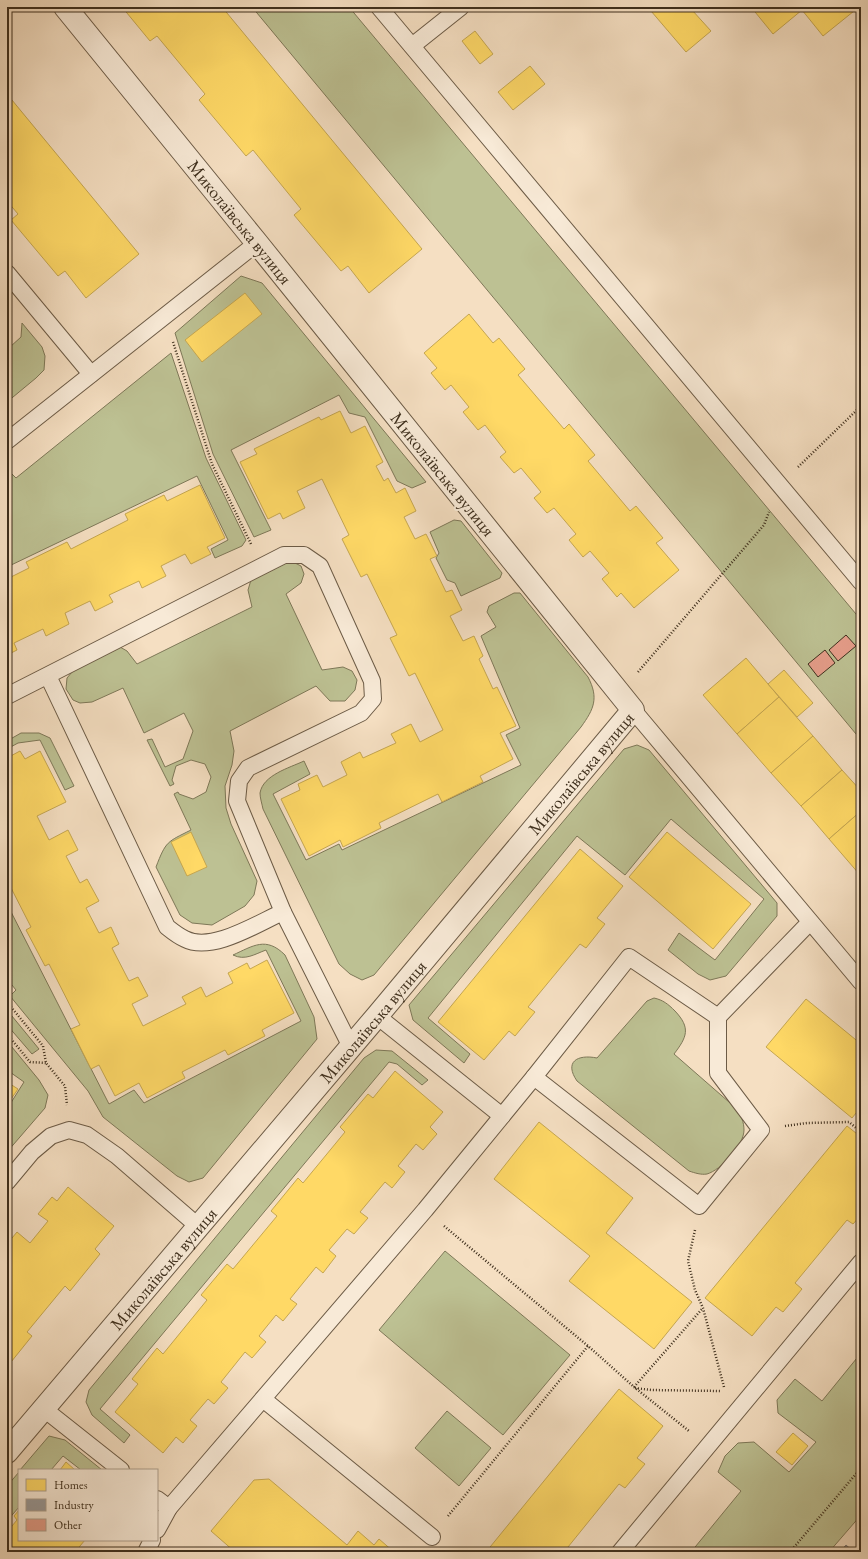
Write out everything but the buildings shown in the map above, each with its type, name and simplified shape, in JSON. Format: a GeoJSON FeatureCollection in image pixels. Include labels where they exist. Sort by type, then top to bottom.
{"type":"FeatureCollection","features":[{"type":"Feature","properties":{"kind":"street","name":"Миколаївська вулиця"},"geometry":{"type":"LineString","coordinates":[[7,1452],[377,1016],[626,702],[65,7]]}},
{"type":"Feature","properties":{"kind":"lane"},"geometry":{"type":"LineString","coordinates":[[379,7],[861,582]]}},
{"type":"Feature","properties":{"kind":"lane"},"geometry":{"type":"LineString","coordinates":[[412,46],[461,7]]}},
{"type":"Feature","properties":{"kind":"lane"},"geometry":{"type":"LineString","coordinates":[[7,441],[257,243]]}},
{"type":"Feature","properties":{"kind":"lane"},"geometry":{"type":"LineString","coordinates":[[7,273],[91,374]]}},
{"type":"Feature","properties":{"kind":"lane"},"geometry":{"type":"LineString","coordinates":[[7,696],[284,555],[304,555],[320,566],[372,681],[373,699],[361,713],[248,768],[239,781],[237,801],[283,912],[351,1047]]}},
{"type":"Feature","properties":{"kind":"lane"},"geometry":{"type":"LineString","coordinates":[[48,676],[167,927],[185,940],[205,944],[223,940],[283,912]]}},
{"type":"Feature","properties":{"kind":"lane"},"geometry":{"type":"LineString","coordinates":[[626,702],[861,982]]}},
{"type":"Feature","properties":{"kind":"lane"},"geometry":{"type":"LineString","coordinates":[[534,1077],[699,1206],[761,1130],[718,1073],[718,1017],[810,922]]}},
{"type":"Feature","properties":{"kind":"lane"},"geometry":{"type":"LineString","coordinates":[[158,1526],[163,1503],[263,1398],[425,1210],[534,1077],[629,957],[718,1017]]}},
{"type":"Feature","properties":{"kind":"lane"},"geometry":{"type":"LineString","coordinates":[[377,1016],[502,1116]]}},
{"type":"Feature","properties":{"kind":"lane"},"geometry":{"type":"LineString","coordinates":[[7,1182],[32,1152],[51,1136],[69,1130],[87,1135],[117,1156],[199,1227]]}},
{"type":"Feature","properties":{"kind":"lane"},"geometry":{"type":"LineString","coordinates":[[620,1552],[861,1262]]}},
{"type":"Feature","properties":{"kind":"lane"},"geometry":{"type":"LineString","coordinates":[[263,1398],[432,1537]]}},
{"type":"Feature","properties":{"kind":"lane"},"geometry":{"type":"LineString","coordinates":[[44,1409],[120,1469]]}},
{"type":"Feature","properties":{"kind":"lane"},"geometry":{"type":"LineString","coordinates":[[146,1552],[152,1541]]}},
{"type":"Feature","properties":{"kind":"path"},"geometry":{"type":"LineString","coordinates":[[164,316],[212,464],[262,566]]}},
{"type":"Feature","properties":{"kind":"path"},"geometry":{"type":"LineString","coordinates":[[626,702],[764,525],[779,485],[861,406]]}},
{"type":"Feature","properties":{"kind":"path"},"geometry":{"type":"LineString","coordinates":[[7,1002],[44,1046],[46,1063],[65,1086],[69,1130]]}},
{"type":"Feature","properties":{"kind":"path"},"geometry":{"type":"LineString","coordinates":[[7,1034],[30,1062],[46,1063]]}},
{"type":"Feature","properties":{"kind":"path"},"geometry":{"type":"LineString","coordinates":[[761,1130],[807,1123],[849,1122],[861,1132]]}},
{"type":"Feature","properties":{"kind":"path"},"geometry":{"type":"LineString","coordinates":[[634,1387],[651,1390],[725,1391],[703,1308],[695,1290],[688,1261],[699,1206]]}},
{"type":"Feature","properties":{"kind":"path"},"geometry":{"type":"LineString","coordinates":[[425,1210],[588,1346],[634,1387],[708,1446]]}},
{"type":"Feature","properties":{"kind":"path"},"geometry":{"type":"LineString","coordinates":[[634,1387],[703,1308]]}},
{"type":"Feature","properties":{"kind":"path"},"geometry":{"type":"LineString","coordinates":[[432,1537],[588,1346]]}},
{"type":"Feature","properties":{"kind":"path"},"geometry":{"type":"LineString","coordinates":[[790,1552],[861,1468]]}},
{"type":"Feature","properties":{"kind":"green space"},"geometry":{"type":"Polygon","coordinates":[[[252,7],[349,7],[861,620],[861,740],[252,7]]]}},
{"type":"Feature","properties":{"kind":"green space"},"geometry":{"type":"Polygon","coordinates":[[[241,276],[262,283],[426,482],[412,488],[397,481],[365,417],[349,413],[339,395],[231,450],[271,530],[254,537],[213,454],[175,333],[241,276]]]}},
{"type":"Feature","properties":{"kind":"green space"},"geometry":{"type":"Polygon","coordinates":[[[22,323],[42,347],[45,356],[44,370],[7,402],[7,347],[10,347],[21,337],[22,323]]]}},
{"type":"Feature","properties":{"kind":"green space"},"geometry":{"type":"Polygon","coordinates":[[[171,353],[206,458],[246,540],[242,546],[215,558],[211,549],[228,540],[197,476],[7,567],[7,469],[16,478],[171,353]]]}},
{"type":"Feature","properties":{"kind":"green space"},"geometry":{"type":"Polygon","coordinates":[[[454,520],[461,521],[502,573],[500,578],[461,596],[455,583],[447,580],[436,558],[439,553],[430,532],[454,520]]]}},
{"type":"Feature","properties":{"kind":"green space"},"geometry":{"type":"Polygon","coordinates":[[[286,563],[295,563],[301,566],[304,574],[301,583],[286,594],[322,670],[343,667],[352,671],[357,680],[355,690],[345,701],[330,701],[316,686],[230,731],[234,751],[232,765],[225,786],[226,808],[231,824],[257,881],[254,895],[245,906],[212,925],[192,923],[180,915],[156,867],[162,852],[168,843],[191,830],[174,794],[178,792],[179,794],[193,799],[206,792],[211,777],[205,764],[191,760],[176,766],[172,780],[174,784],[170,786],[147,740],[152,739],[165,767],[183,759],[193,731],[184,713],[144,733],[123,688],[92,702],[80,703],[73,700],[66,689],[67,678],[77,666],[120,647],[127,651],[137,664],[252,607],[248,590],[251,580],[286,563]]]}},
{"type":"Feature","properties":{"kind":"green space"},"geometry":{"type":"Polygon","coordinates":[[[514,593],[520,593],[588,677],[594,697],[592,709],[581,727],[374,975],[362,980],[350,974],[339,964],[263,809],[260,793],[262,787],[271,777],[284,769],[304,761],[310,774],[273,794],[306,860],[339,844],[342,850],[521,765],[506,735],[520,728],[481,636],[496,627],[487,612],[489,606],[514,593]]]}},
{"type":"Feature","properties":{"kind":"green space"},"geometry":{"type":"Polygon","coordinates":[[[21,733],[39,733],[50,738],[74,786],[65,790],[40,740],[18,743],[7,749],[7,741],[21,733]]]}},
{"type":"Feature","properties":{"kind":"green space"},"geometry":{"type":"Polygon","coordinates":[[[637,745],[649,750],[777,903],[777,916],[726,976],[710,980],[698,974],[668,950],[679,933],[715,960],[764,899],[671,819],[625,875],[577,836],[428,1018],[470,1054],[464,1063],[413,1020],[409,1005],[624,749],[637,745]]]}},
{"type":"Feature","properties":{"kind":"green space"},"geometry":{"type":"Polygon","coordinates":[[[7,904],[109,1104],[134,1090],[144,1103],[301,1021],[266,950],[246,957],[237,957],[233,955],[259,944],[272,946],[285,955],[314,1017],[317,1039],[203,1178],[189,1182],[177,1176],[103,1117],[88,1091],[10,996],[16,990],[7,979],[7,904]]]}},
{"type":"Feature","properties":{"kind":"green space"},"geometry":{"type":"Polygon","coordinates":[[[654,998],[663,1001],[670,1006],[683,1022],[685,1028],[684,1037],[674,1054],[737,1109],[743,1122],[743,1136],[736,1149],[719,1168],[707,1174],[689,1171],[577,1081],[573,1074],[572,1064],[575,1061],[584,1057],[597,1058],[647,1001],[654,998]]]}},
{"type":"Feature","properties":{"kind":"green space"},"geometry":{"type":"Polygon","coordinates":[[[7,1010],[39,1049],[32,1054],[7,1025],[7,1010]]]}},
{"type":"Feature","properties":{"kind":"green space"},"geometry":{"type":"Polygon","coordinates":[[[7,1041],[39,1080],[48,1095],[45,1108],[7,1152],[7,1109],[24,1082],[7,1070],[7,1041]]]}},
{"type":"Feature","properties":{"kind":"green space"},"geometry":{"type":"Polygon","coordinates":[[[376,1050],[392,1051],[428,1080],[422,1085],[397,1064],[389,1062],[100,1409],[130,1435],[124,1443],[92,1415],[86,1402],[89,1390],[364,1058],[376,1050]]]}},
{"type":"Feature","properties":{"kind":"green space"},"geometry":{"type":"Polygon","coordinates":[[[445,1251],[570,1355],[503,1435],[379,1330],[445,1251]]]}},
{"type":"Feature","properties":{"kind":"green space"},"geometry":{"type":"Polygon","coordinates":[[[861,1353],[861,1515],[829,1552],[691,1552],[741,1491],[718,1472],[725,1456],[738,1443],[754,1442],[789,1472],[816,1442],[778,1413],[777,1400],[795,1379],[822,1401],[861,1353]]]}},
{"type":"Feature","properties":{"kind":"green space"},"geometry":{"type":"Polygon","coordinates":[[[447,1411],[491,1448],[459,1486],[415,1448],[447,1411]]]}},
{"type":"Feature","properties":{"kind":"green space"},"geometry":{"type":"Polygon","coordinates":[[[49,1436],[65,1440],[101,1469],[80,1469],[63,1456],[52,1469],[21,1469],[49,1436]]]}},
{"type":"Feature","properties":{"kind":"green space"},"geometry":{"type":"Polygon","coordinates":[[[18,1473],[18,1508],[7,1521],[7,1486],[18,1473]]]}}]}
